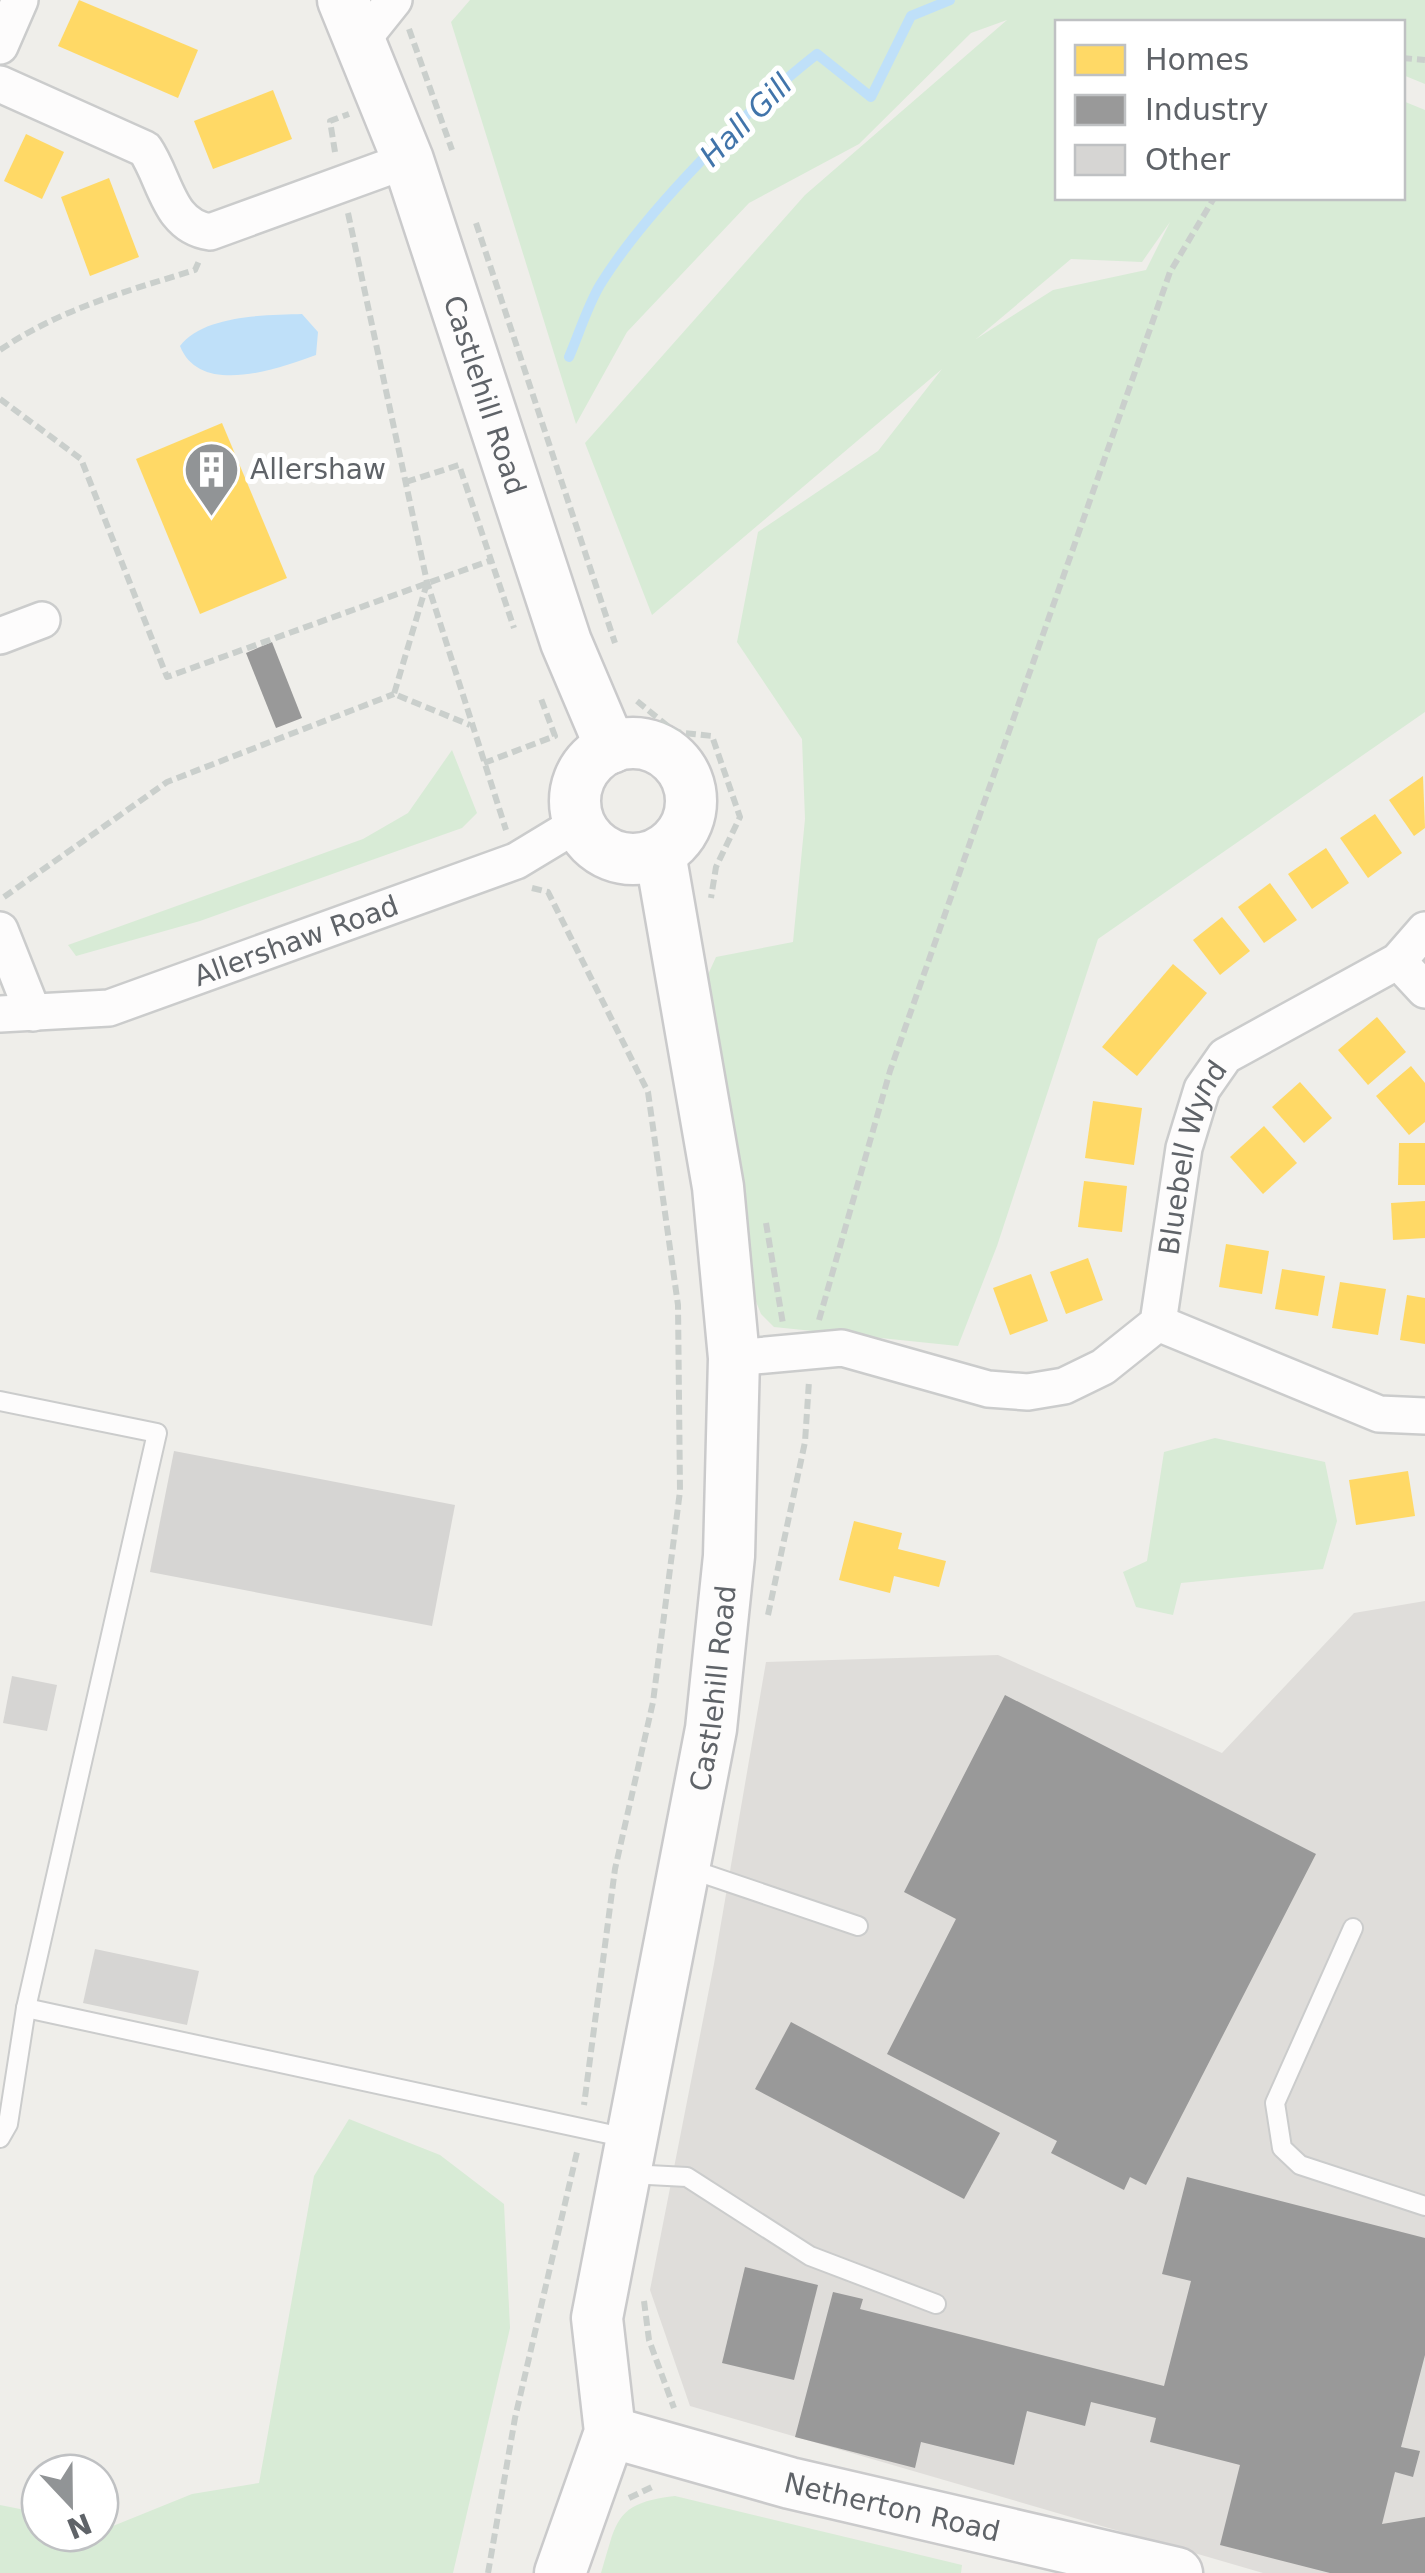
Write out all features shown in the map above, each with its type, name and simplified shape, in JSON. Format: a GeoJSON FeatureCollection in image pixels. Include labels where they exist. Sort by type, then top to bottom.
{"type":"FeatureCollection","features":[{"type":"Feature","properties":{"kind":"main road","name":"Castlehill Road"},"geometry":{"type":"LineString","coordinates":[[352,20],[408,160],[566,642],[611,748]]}},
{"type":"Feature","properties":{"kind":"main road"},"geometry":{"type":"LineString","coordinates":[[626,742],[644,744],[658,749],[682,770],[692,800],[688,820],[660,853],[634,860],[595,839],[577,789],[585,770],[611,748],[626,742]]}},
{"type":"Feature","properties":{"kind":"main road","name":"Castlehill Road"},"geometry":{"type":"LineString","coordinates":[[595,839],[674,937]]}},
{"type":"Feature","properties":{"kind":"main road","name":"Castlehill Road"},"geometry":{"type":"LineString","coordinates":[[610,2432],[597,2318],[711,1729],[725,1594],[734,1358],[718,1187],[660,853]]}},
{"type":"Feature","properties":{"kind":"main road"},"geometry":{"type":"LineString","coordinates":[[560,2573],[610,2432]]}},
{"type":"Feature","properties":{"kind":"main road","name":"Netherton Road"},"geometry":{"type":"LineString","coordinates":[[610,2432],[790,2483],[1178,2573]]}},
{"type":"Feature","properties":{"kind":"street"},"geometry":{"type":"LineString","coordinates":[[0,46],[20,0]]}},
{"type":"Feature","properties":{"kind":"street","name":"Castlehill Road"},"geometry":{"type":"LineString","coordinates":[[352,20],[394,0]]}},
{"type":"Feature","properties":{"kind":"street"},"geometry":{"type":"LineString","coordinates":[[0,84],[145,149],[181,220],[210,232],[408,160]]}},
{"type":"Feature","properties":{"kind":"street"},"geometry":{"type":"LineString","coordinates":[[0,636],[42,620]]}},
{"type":"Feature","properties":{"kind":"street","name":"Allershaw Road"},"geometry":{"type":"LineString","coordinates":[[17,1013],[109,1008],[516,861],[595,839]]}},
{"type":"Feature","properties":{"kind":"street"},"geometry":{"type":"LineString","coordinates":[[0,930],[17,1013]]}},
{"type":"Feature","properties":{"kind":"street","name":"Bluebell Wynd"},"geometry":{"type":"LineString","coordinates":[[1158,1323],[1184,1148],[1202,1089],[1225,1056],[1258,1034],[1398,962],[1425,930]]}},
{"type":"Feature","properties":{"kind":"street"},"geometry":{"type":"LineString","coordinates":[[1398,962],[1425,990]]}},
{"type":"Feature","properties":{"kind":"street"},"geometry":{"type":"LineString","coordinates":[[734,1358],[842,1348],[988,1389],[1028,1392],[1064,1386],[1102,1367],[1158,1323],[1379,1414],[1425,1416]]}},
{"type":"Feature","properties":{"kind":"lane"},"geometry":{"type":"LineString","coordinates":[[0,1401],[157,1433],[26,2008],[14,2095],[0,2138]]}},
{"type":"Feature","properties":{"kind":"lane"},"geometry":{"type":"LineString","coordinates":[[682,1866],[858,1926]]}},
{"type":"Feature","properties":{"kind":"lane"},"geometry":{"type":"LineString","coordinates":[[1352,1928],[1274,2103],[1282,2148],[1300,2165],[1425,2206]]}},
{"type":"Feature","properties":{"kind":"lane"},"geometry":{"type":"LineString","coordinates":[[26,2008],[581,2130],[629,2156],[687,2177],[810,2256],[936,2304]]}},
{"type":"Feature","properties":{"kind":"path"},"geometry":{"type":"LineString","coordinates":[[386,102],[330,121],[427,582],[516,861],[515,884],[548,892],[648,1092],[678,1305],[680,1492],[653,1702],[616,1869],[581,2130],[515,2418],[488,2573]]}},
{"type":"Feature","properties":{"kind":"path"},"geometry":{"type":"LineString","coordinates":[[764,1635],[805,1442],[810,1352],[890,1071],[1170,272],[1213,200]]}},
{"type":"Feature","properties":{"kind":"path"},"geometry":{"type":"LineString","coordinates":[[0,350],[36,325],[92,302],[195,270],[210,232]]}},
{"type":"Feature","properties":{"kind":"path"},"geometry":{"type":"LineString","coordinates":[[0,400],[81,459],[166,677],[489,561]]}},
{"type":"Feature","properties":{"kind":"path"},"geometry":{"type":"LineString","coordinates":[[406,482],[458,465],[515,630]]}},
{"type":"Feature","properties":{"kind":"path"},"geometry":{"type":"LineString","coordinates":[[394,694],[427,582]]}},
{"type":"Feature","properties":{"kind":"path"},"geometry":{"type":"LineString","coordinates":[[484,763],[555,736],[535,683]]}},
{"type":"Feature","properties":{"kind":"path"},"geometry":{"type":"LineString","coordinates":[[0,900],[167,782],[394,694],[471,725]]}},
{"type":"Feature","properties":{"kind":"path"},"geometry":{"type":"LineString","coordinates":[[643,2294],[650,2340],[666,2393],[683,2423]]}},
{"type":"Feature","properties":{"kind":"path"},"geometry":{"type":"LineString","coordinates":[[628,2499],[654,2486],[671,2486]]}},
{"type":"Feature","properties":{"kind":"shaded area"},"geometry":{"type":"Polygon","coordinates":[[[1425,1601],[1425,2573],[1263,2573],[690,2406],[650,2290],[714,1964],[766,1662],[998,1655],[1222,1753],[1354,1613],[1425,1601]]]}},
{"type":"Feature","properties":{"kind":"green space"},"geometry":{"type":"Polygon","coordinates":[[[470,0],[1425,0],[1425,84],[1405,76],[1405,20],[1055,20],[1055,200],[1405,200],[1405,102],[1425,110],[1425,712],[1098,939],[997,1246],[958,1346],[774,1327],[761,1314],[751,1289],[696,1001],[716,957],[793,942],[805,819],[802,739],[737,642],[758,532],[878,451],[942,369],[652,615],[585,443],[805,195],[1007,20],[971,33],[859,144],[749,203],[627,332],[576,424],[451,22],[470,0]],[[1170,222],[1142,262],[1071,259],[976,339],[1053,290],[1146,270],[1170,222]]]}},
{"type":"Feature","properties":{"kind":"green space"},"geometry":{"type":"Polygon","coordinates":[[[452,750],[477,813],[462,828],[200,921],[76,956],[68,945],[363,839],[408,813],[452,750]]]}},
{"type":"Feature","properties":{"kind":"green space"},"geometry":{"type":"Polygon","coordinates":[[[1215,1438],[1325,1462],[1337,1521],[1323,1569],[1181,1583],[1173,1615],[1136,1607],[1123,1572],[1147,1561],[1164,1452],[1215,1438]]]}},
{"type":"Feature","properties":{"kind":"green space"},"geometry":{"type":"Polygon","coordinates":[[[349,2119],[440,2155],[504,2204],[510,2328],[453,2573],[0,2573],[0,2505],[20,2509],[20,2553],[120,2553],[120,2523],[192,2494],[259,2483],[314,2176],[349,2119]]]}},
{"type":"Feature","properties":{"kind":"green space"},"geometry":{"type":"Polygon","coordinates":[[[675,2496],[962,2565],[961,2573],[601,2573],[616,2527],[629,2509],[675,2496]]]}},
{"type":"Feature","properties":{"kind":"water"},"geometry":{"type":"Polygon","coordinates":[[[302,314],[318,332],[316,355],[282,367],[222,375],[204,371],[190,362],[180,346],[190,336],[219,323],[254,316],[302,314]]]}},
{"type":"Feature","properties":{"kind":"building: Homes"},"geometry":{"type":"Polygon","coordinates":[[[79,0],[198,50],[178,98],[58,46],[79,0]]]}},
{"type":"Feature","properties":{"kind":"building: Homes"},"geometry":{"type":"Polygon","coordinates":[[[273,90],[292,139],[213,169],[194,121],[273,90]]]}},
{"type":"Feature","properties":{"kind":"building: Homes"},"geometry":{"type":"Polygon","coordinates":[[[26,134],[64,152],[42,199],[4,181],[26,134]]]}},
{"type":"Feature","properties":{"kind":"building: Homes"},"geometry":{"type":"Polygon","coordinates":[[[109,178],[139,257],[90,276],[61,197],[109,178]]]}},
{"type":"Feature","properties":{"kind":"building: Homes","name":"Allershaw"},"geometry":{"type":"Polygon","coordinates":[[[222,423],[287,578],[200,614],[136,459],[222,423]]]}},
{"type":"Feature","properties":{"kind":"building: Homes"},"geometry":{"type":"Polygon","coordinates":[[[1423,776],[1425,828],[1414,836],[1389,800],[1423,776]]]}},
{"type":"Feature","properties":{"kind":"building: Homes"},"geometry":{"type":"Polygon","coordinates":[[[1375,814],[1402,853],[1368,878],[1340,838],[1375,814]]]}},
{"type":"Feature","properties":{"kind":"building: Homes"},"geometry":{"type":"Polygon","coordinates":[[[1326,848],[1349,883],[1312,909],[1288,874],[1326,848]]]}},
{"type":"Feature","properties":{"kind":"building: Homes"},"geometry":{"type":"Polygon","coordinates":[[[1270,883],[1297,920],[1264,943],[1238,907],[1270,883]]]}},
{"type":"Feature","properties":{"kind":"building: Homes"},"geometry":{"type":"Polygon","coordinates":[[[1222,917],[1250,951],[1220,975],[1193,940],[1222,917]]]}},
{"type":"Feature","properties":{"kind":"building: Homes"},"geometry":{"type":"Polygon","coordinates":[[[1173,964],[1207,993],[1137,1076],[1102,1047],[1173,964]]]}},
{"type":"Feature","properties":{"kind":"building: Homes"},"geometry":{"type":"Polygon","coordinates":[[[1377,1017],[1406,1052],[1368,1085],[1338,1050],[1377,1017]]]}},
{"type":"Feature","properties":{"kind":"building: Homes"},"geometry":{"type":"Polygon","coordinates":[[[1411,1066],[1425,1083],[1425,1122],[1409,1135],[1376,1096],[1411,1066]]]}},
{"type":"Feature","properties":{"kind":"building: Homes"},"geometry":{"type":"Polygon","coordinates":[[[1300,1082],[1332,1118],[1304,1143],[1272,1107],[1300,1082]]]}},
{"type":"Feature","properties":{"kind":"building: Homes"},"geometry":{"type":"Polygon","coordinates":[[[1093,1101],[1142,1108],[1134,1165],[1085,1158],[1093,1101]]]}},
{"type":"Feature","properties":{"kind":"building: Homes"},"geometry":{"type":"Polygon","coordinates":[[[1264,1126],[1297,1163],[1263,1194],[1230,1157],[1264,1126]]]}},
{"type":"Feature","properties":{"kind":"building: Homes"},"geometry":{"type":"Polygon","coordinates":[[[1399,1143],[1425,1143],[1425,1185],[1398,1185],[1399,1143]]]}},
{"type":"Feature","properties":{"kind":"building: Homes"},"geometry":{"type":"Polygon","coordinates":[[[1084,1181],[1127,1186],[1122,1232],[1078,1227],[1084,1181]]]}},
{"type":"Feature","properties":{"kind":"building: Homes"},"geometry":{"type":"Polygon","coordinates":[[[1425,1201],[1425,1238],[1393,1240],[1391,1203],[1425,1201]]]}},
{"type":"Feature","properties":{"kind":"building: Homes"},"geometry":{"type":"Polygon","coordinates":[[[1226,1244],[1269,1251],[1262,1294],[1219,1287],[1226,1244]]]}},
{"type":"Feature","properties":{"kind":"building: Homes"},"geometry":{"type":"Polygon","coordinates":[[[1088,1258],[1103,1300],[1066,1314],[1050,1272],[1088,1258]]]}},
{"type":"Feature","properties":{"kind":"building: Homes"},"geometry":{"type":"Polygon","coordinates":[[[1282,1269],[1325,1276],[1318,1316],[1275,1309],[1282,1269]]]}},
{"type":"Feature","properties":{"kind":"building: Homes"},"geometry":{"type":"Polygon","coordinates":[[[1031,1274],[1048,1321],[1010,1335],[993,1288],[1031,1274]]]}},
{"type":"Feature","properties":{"kind":"building: Homes"},"geometry":{"type":"Polygon","coordinates":[[[1340,1282],[1386,1289],[1378,1335],[1332,1328],[1340,1282]]]}},
{"type":"Feature","properties":{"kind":"building: Homes"},"geometry":{"type":"Polygon","coordinates":[[[1407,1295],[1425,1298],[1425,1344],[1400,1340],[1407,1295]]]}},
{"type":"Feature","properties":{"kind":"building: Homes"},"geometry":{"type":"Polygon","coordinates":[[[1408,1471],[1415,1516],[1356,1525],[1349,1480],[1408,1471]]]}},
{"type":"Feature","properties":{"kind":"building: Homes"},"geometry":{"type":"Polygon","coordinates":[[[854,1521],[902,1533],[898,1549],[946,1561],[939,1587],[894,1576],[890,1593],[839,1580],[854,1521]]]}},
{"type":"Feature","properties":{"kind":"building: Industry"},"geometry":{"type":"Polygon","coordinates":[[[272,642],[302,718],[276,728],[246,653],[272,642]]]}},
{"type":"Feature","properties":{"kind":"building: Industry"},"geometry":{"type":"Polygon","coordinates":[[[1005,1695],[1316,1854],[1146,2185],[1130,2177],[1124,2190],[1051,2153],[1057,2141],[887,2054],[956,1919],[904,1892],[1005,1695]]]}},
{"type":"Feature","properties":{"kind":"building: Industry"},"geometry":{"type":"Polygon","coordinates":[[[791,2022],[1000,2133],[964,2199],[755,2089],[791,2022]]]}},
{"type":"Feature","properties":{"kind":"building: Industry"},"geometry":{"type":"Polygon","coordinates":[[[1187,2177],[1425,2238],[1425,2355],[1401,2447],[1420,2451],[1413,2477],[1395,2472],[1382,2524],[1425,2517],[1425,2573],[1330,2573],[1220,2545],[1240,2465],[1150,2442],[1156,2418],[1091,2402],[1085,2426],[1027,2411],[1014,2465],[921,2442],[915,2468],[795,2437],[833,2292],[863,2299],[860,2309],[1164,2386],[1191,2281],[1162,2274],[1187,2177]]]}},
{"type":"Feature","properties":{"kind":"building: Industry"},"geometry":{"type":"Polygon","coordinates":[[[745,2267],[818,2285],[794,2380],[722,2363],[745,2267]]]}},
{"type":"Feature","properties":{"kind":"building: Other"},"geometry":{"type":"Polygon","coordinates":[[[174,1451],[455,1505],[432,1626],[150,1572],[174,1451]]]}},
{"type":"Feature","properties":{"kind":"building: Other"},"geometry":{"type":"Polygon","coordinates":[[[12,1676],[57,1685],[47,1731],[3,1723],[12,1676]]]}},
{"type":"Feature","properties":{"kind":"building: Other"},"geometry":{"type":"Polygon","coordinates":[[[95,1949],[199,1971],[187,2025],[83,2003],[95,1949]]]}},
{"type":"Feature","properties":{"kind":"waterway","name":"Hall Gill"},"geometry":{"type":"LineString","coordinates":[[569,357],[595,293],[619,256],[700,162],[761,102],[817,54],[871,97],[911,16],[950,0]]}},
{"type":"Feature","properties":{"kind":"place","name":"Allershaw"},"geometry":{"type":"Point","coordinates":[211,518]}}]}
